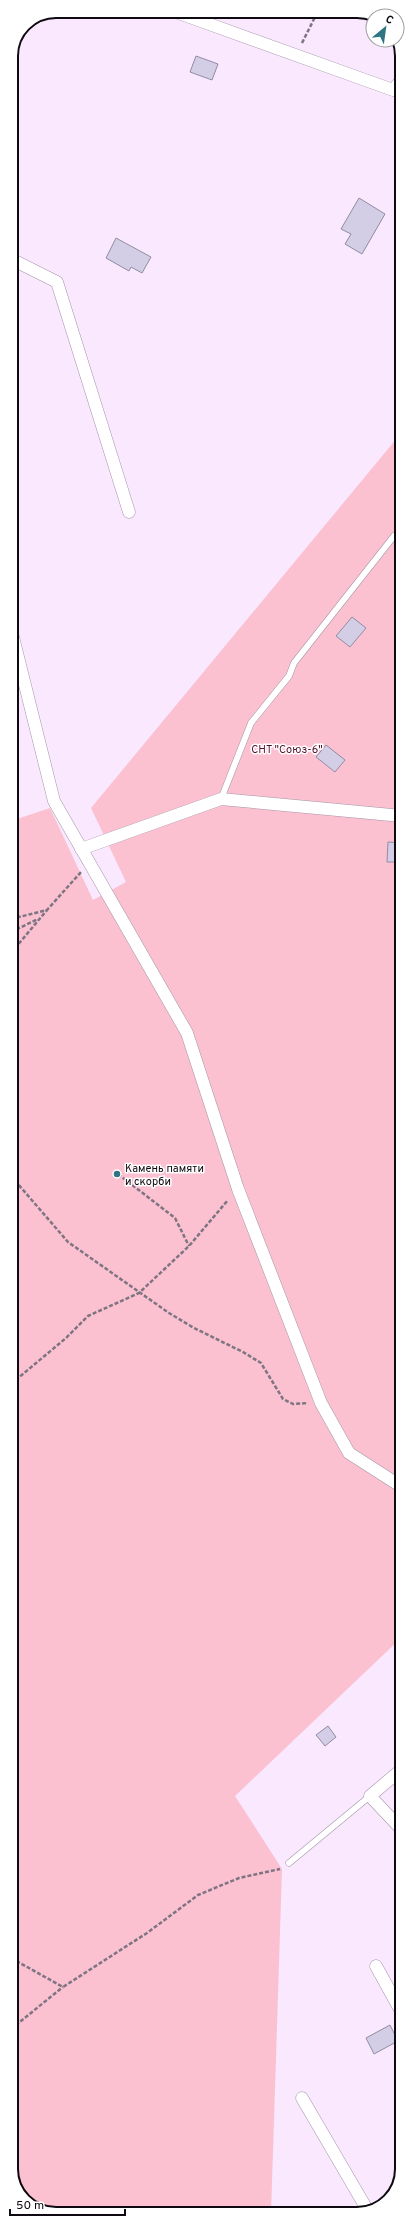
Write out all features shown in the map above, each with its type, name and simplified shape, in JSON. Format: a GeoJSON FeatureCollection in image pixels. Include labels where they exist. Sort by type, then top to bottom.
{"type":"FeatureCollection","features":[{"type":"Feature","properties":{"kind":"street"},"geometry":{"type":"LineString","coordinates":[[193,18],[393,90],[395,88]]}},
{"type":"Feature","properties":{"kind":"street"},"geometry":{"type":"LineString","coordinates":[[18,262],[57,282],[130,512]]}},
{"type":"Feature","properties":{"kind":"street"},"geometry":{"type":"LineString","coordinates":[[18,652],[54,800],[187,1033],[238,1189],[321,1403],[349,1453],[395,1483]]}},
{"type":"Feature","properties":{"kind":"street"},"geometry":{"type":"LineString","coordinates":[[82,849],[221,799],[395,815]]}},
{"type":"Feature","properties":{"kind":"street"},"geometry":{"type":"LineString","coordinates":[[395,1775],[370,1796],[395,1823]]}},
{"type":"Feature","properties":{"kind":"street"},"geometry":{"type":"LineString","coordinates":[[376,1966],[395,2000]]}},
{"type":"Feature","properties":{"kind":"street"},"geometry":{"type":"LineString","coordinates":[[302,2098],[365,2206]]}},
{"type":"Feature","properties":{"kind":"lane"},"geometry":{"type":"LineString","coordinates":[[221,799],[251,723],[289,676],[294,663],[394,536]]}},
{"type":"Feature","properties":{"kind":"lane"},"geometry":{"type":"LineString","coordinates":[[289,1863],[370,1796]]}},
{"type":"Feature","properties":{"kind":"path"},"geometry":{"type":"LineString","coordinates":[[297,55],[314,18]]}},
{"type":"Feature","properties":{"kind":"path"},"geometry":{"type":"LineString","coordinates":[[18,945],[90,863]]}},
{"type":"Feature","properties":{"kind":"path"},"geometry":{"type":"LineString","coordinates":[[18,917],[47,910]]}},
{"type":"Feature","properties":{"kind":"path"},"geometry":{"type":"LineString","coordinates":[[18,929],[40,918]]}},
{"type":"Feature","properties":{"kind":"path"},"geometry":{"type":"LineString","coordinates":[[118,1174],[176,1218],[189,1246]]}},
{"type":"Feature","properties":{"kind":"path"},"geometry":{"type":"LineString","coordinates":[[18,1184],[68,1242],[139,1293],[194,1328],[243,1352],[261,1363],[283,1399],[293,1404],[321,1403]]}},
{"type":"Feature","properties":{"kind":"path"},"geometry":{"type":"LineString","coordinates":[[18,1378],[66,1338],[88,1316],[139,1293],[189,1246],[238,1189]]}},
{"type":"Feature","properties":{"kind":"path"},"geometry":{"type":"LineString","coordinates":[[18,2023],[63,1987],[147,1933],[198,1895],[239,1878],[282,1869]]}},
{"type":"Feature","properties":{"kind":"path"},"geometry":{"type":"LineString","coordinates":[[18,1962],[63,1987]]}},
{"type":"Feature","properties":{"kind":"green space","name":"СНТ \"Союз-6\""},"geometry":{"type":"Polygon","coordinates":[[[395,440],[395,1644],[235,1796],[282,1869],[271,2207],[53,2207],[41,2204],[31,2198],[22,2186],[18,2174],[18,819],[50,808],[93,900],[126,882],[91,808],[395,440]]]}},
{"type":"Feature","properties":{"kind":"building"},"geometry":{"type":"Polygon","coordinates":[[[196,56],[218,64],[212,80],[190,72],[196,56]]]}},
{"type":"Feature","properties":{"kind":"building"},"geometry":{"type":"Polygon","coordinates":[[[359,198],[385,214],[362,254],[345,244],[351,234],[341,229],[359,198]]]}},
{"type":"Feature","properties":{"kind":"building"},"geometry":{"type":"Polygon","coordinates":[[[116,238],[151,257],[142,273],[131,267],[129,271],[106,258],[116,238]]]}},
{"type":"Feature","properties":{"kind":"building"},"geometry":{"type":"Polygon","coordinates":[[[352,617],[366,628],[350,647],[336,636],[352,617]]]}},
{"type":"Feature","properties":{"kind":"building"},"geometry":{"type":"Polygon","coordinates":[[[326,745],[345,760],[335,772],[316,757],[326,745]]]}},
{"type":"Feature","properties":{"kind":"building"},"geometry":{"type":"Polygon","coordinates":[[[388,842],[395,842],[395,862],[387,862],[388,842]]]}},
{"type":"Feature","properties":{"kind":"building"},"geometry":{"type":"Polygon","coordinates":[[[328,1726],[336,1737],[325,1746],[316,1735],[328,1726]]]}},
{"type":"Feature","properties":{"kind":"building"},"geometry":{"type":"Polygon","coordinates":[[[390,2025],[395,2035],[395,2043],[374,2054],[366,2038],[390,2025]]]}},
{"type":"Feature","properties":{"kind":"place","name":"Камень памяти и скорби"},"geometry":{"type":"Point","coordinates":[117,1174]}}]}
